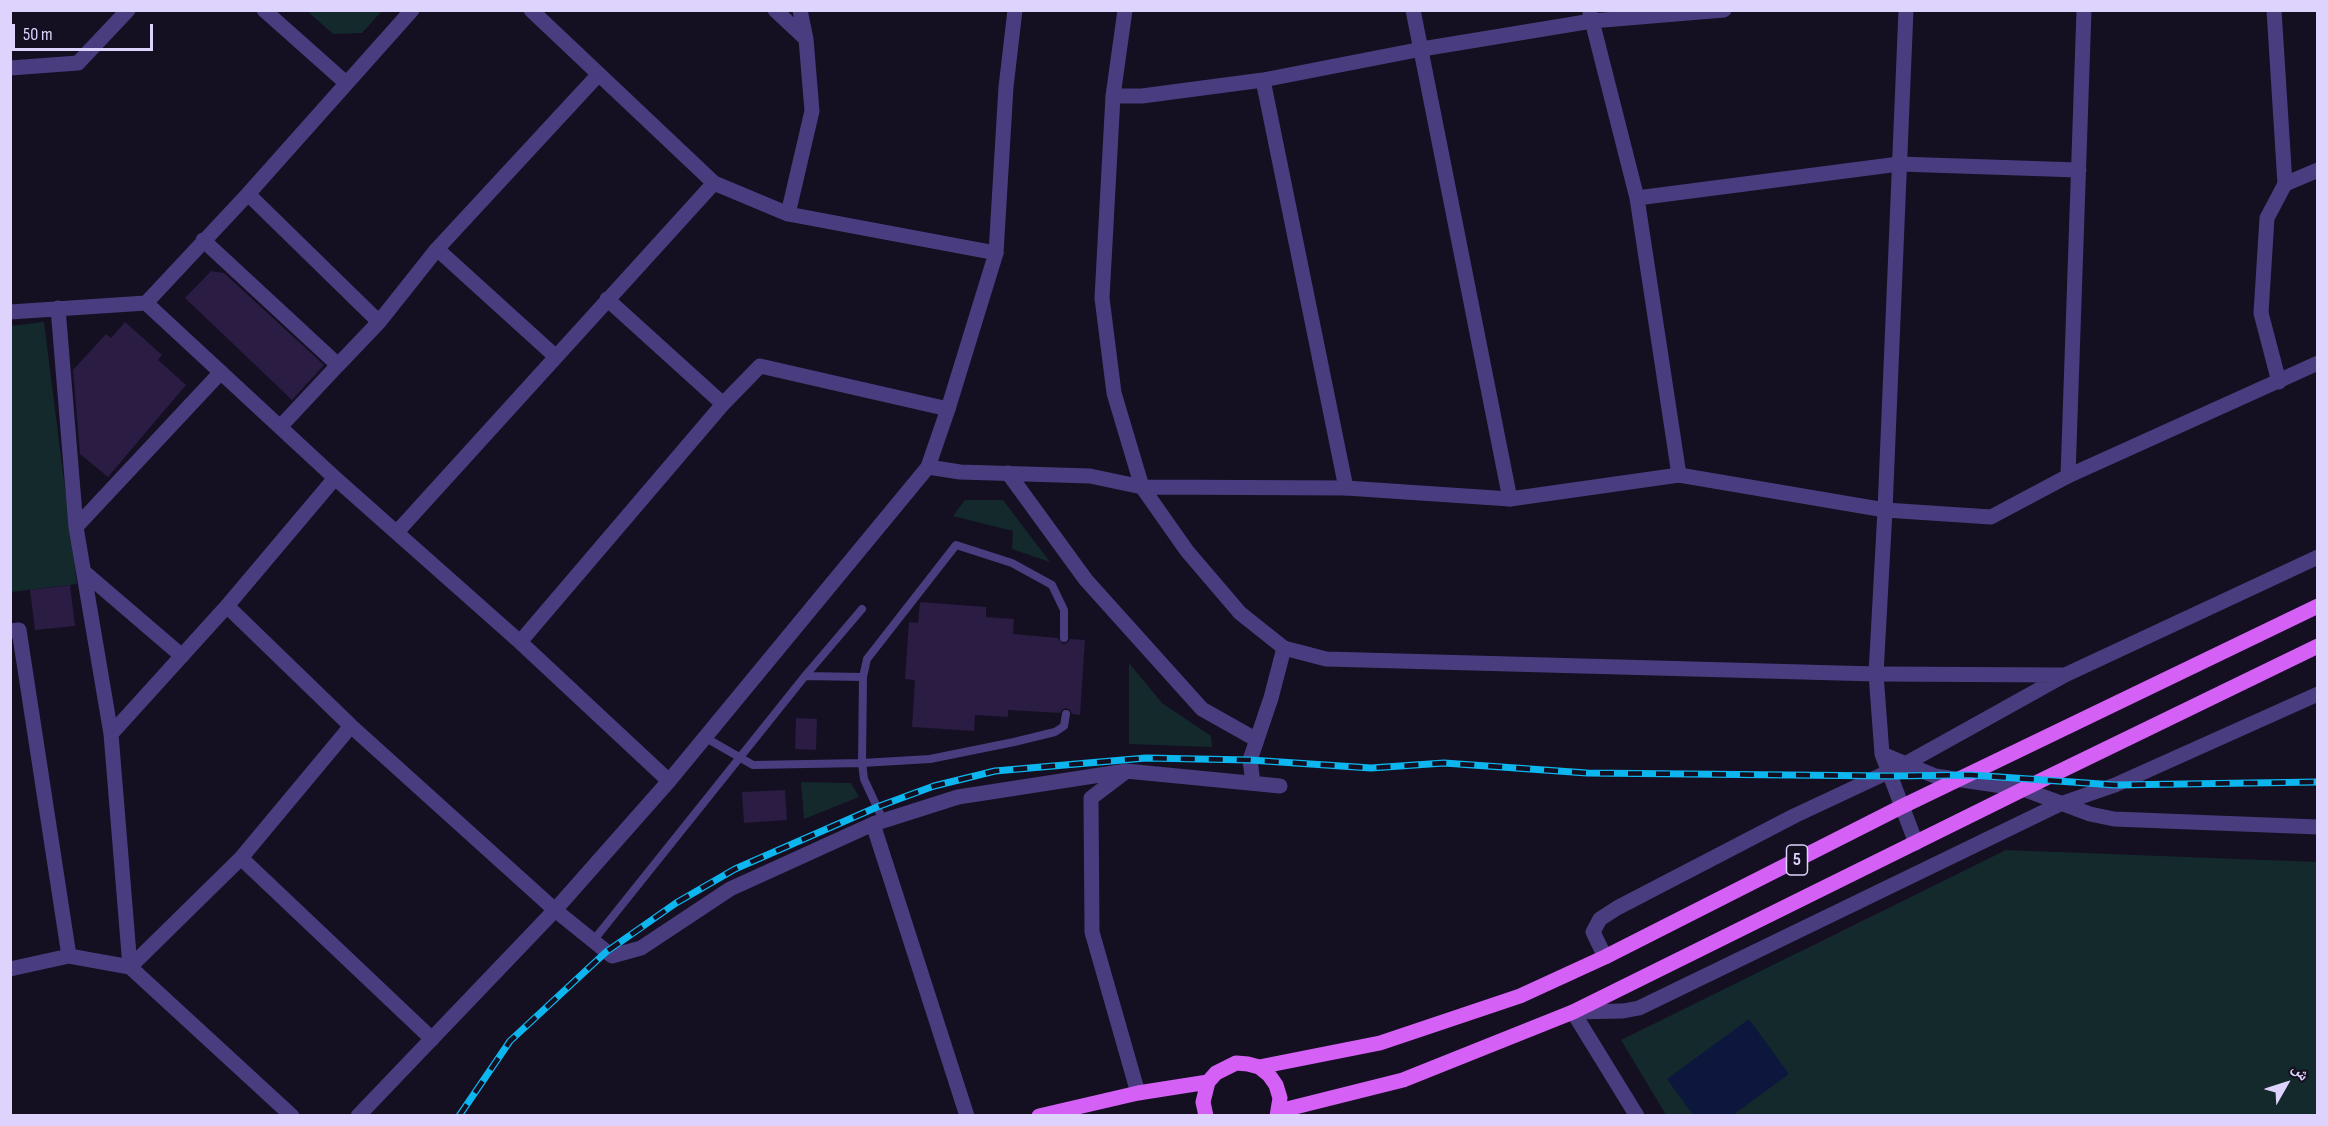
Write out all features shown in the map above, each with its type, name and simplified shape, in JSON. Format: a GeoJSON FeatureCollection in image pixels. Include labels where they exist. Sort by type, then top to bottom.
{"type":"FeatureCollection","features":[{"type":"Feature","properties":{"kind":"main road","name":"5"},"geometry":{"type":"LineString","coordinates":[[1259,1067],[1380,1043],[1520,996],[1605,957],[1901,807],[2318,606]]}},
{"type":"Feature","properties":{"kind":"main road","name":"5"},"geometry":{"type":"LineString","coordinates":[[1278,1113],[1403,1080],[1573,1012],[2318,646]]}},
{"type":"Feature","properties":{"kind":"main road"},"geometry":{"type":"LineString","coordinates":[[1206,1116],[1203,1102],[1208,1082],[1216,1072],[1236,1063],[1259,1067],[1269,1075],[1276,1085],[1280,1098],[1278,1113]]}},
{"type":"Feature","properties":{"kind":"main road"},"geometry":{"type":"LineString","coordinates":[[1039,1116],[1138,1093],[1208,1082]]}},
{"type":"Feature","properties":{"kind":"street"},"geometry":{"type":"LineString","coordinates":[[10,68],[78,63],[128,10]]}},
{"type":"Feature","properties":{"kind":"street"},"geometry":{"type":"LineString","coordinates":[[264,10],[346,82]]}},
{"type":"Feature","properties":{"kind":"street"},"geometry":{"type":"LineString","coordinates":[[10,312],[146,303],[248,194],[412,10]]}},
{"type":"Feature","properties":{"kind":"street"},"geometry":{"type":"LineString","coordinates":[[531,10],[714,183],[788,214],[996,253]]}},
{"type":"Feature","properties":{"kind":"street"},"geometry":{"type":"LineString","coordinates":[[775,10],[806,39]]}},
{"type":"Feature","properties":{"kind":"street"},"geometry":{"type":"LineString","coordinates":[[788,214],[812,111],[806,39],[800,10]]}},
{"type":"Feature","properties":{"kind":"street"},"geometry":{"type":"LineString","coordinates":[[358,1116],[555,910],[669,781],[928,467],[996,253],[1006,87],[1015,10]]}},
{"type":"Feature","properties":{"kind":"street"},"geometry":{"type":"LineString","coordinates":[[1125,10],[1113,96],[1102,298],[1114,393],[1142,487],[1187,551],[1240,613],[1284,648],[1326,659],[1876,674],[2065,675]]}},
{"type":"Feature","properties":{"kind":"street"},"geometry":{"type":"LineString","coordinates":[[1413,10],[1510,499]]}},
{"type":"Feature","properties":{"kind":"street"},"geometry":{"type":"LineString","coordinates":[[1113,96],[1142,96],[1263,80],[1591,16],[1724,10]]}},
{"type":"Feature","properties":{"kind":"street"},"geometry":{"type":"LineString","coordinates":[[1906,10],[1886,510],[1876,674],[1882,754],[1916,843]]}},
{"type":"Feature","properties":{"kind":"street"},"geometry":{"type":"LineString","coordinates":[[2068,476],[2084,10]]}},
{"type":"Feature","properties":{"kind":"street"},"geometry":{"type":"LineString","coordinates":[[2274,10],[2285,184],[2267,218],[2261,313],[2279,381]]}},
{"type":"Feature","properties":{"kind":"street"},"geometry":{"type":"LineString","coordinates":[[1591,16],[1637,198],[1679,475]]}},
{"type":"Feature","properties":{"kind":"street"},"geometry":{"type":"LineString","coordinates":[[280,427],[379,322],[437,249],[599,74]]}},
{"type":"Feature","properties":{"kind":"street"},"geometry":{"type":"LineString","coordinates":[[1263,80],[1346,488]]}},
{"type":"Feature","properties":{"kind":"street"},"geometry":{"type":"LineString","coordinates":[[1637,198],[1899,164],[2079,170]]}},
{"type":"Feature","properties":{"kind":"street"},"geometry":{"type":"LineString","coordinates":[[2285,184],[2318,170]]}},
{"type":"Feature","properties":{"kind":"street"},"geometry":{"type":"LineString","coordinates":[[397,532],[714,183]]}},
{"type":"Feature","properties":{"kind":"street"},"geometry":{"type":"LineString","coordinates":[[248,194],[379,322]]}},
{"type":"Feature","properties":{"kind":"street"},"geometry":{"type":"LineString","coordinates":[[203,240],[338,365]]}},
{"type":"Feature","properties":{"kind":"street"},"geometry":{"type":"LineString","coordinates":[[437,249],[555,356]]}},
{"type":"Feature","properties":{"kind":"street"},"geometry":{"type":"LineString","coordinates":[[607,299],[723,404]]}},
{"type":"Feature","properties":{"kind":"street"},"geometry":{"type":"LineString","coordinates":[[146,303],[335,478],[520,642],[669,781]]}},
{"type":"Feature","properties":{"kind":"street"},"geometry":{"type":"LineString","coordinates":[[58,308],[76,527],[111,734],[130,967]]}},
{"type":"Feature","properties":{"kind":"street"},"geometry":{"type":"LineString","coordinates":[[928,467],[960,472],[1090,476],[1142,487],[1346,488],[1510,499],[1679,475],[1886,510],[1991,517],[2068,476],[2318,363]]}},
{"type":"Feature","properties":{"kind":"street"},"geometry":{"type":"LineString","coordinates":[[520,642],[723,404],[760,366],[948,409]]}},
{"type":"Feature","properties":{"kind":"street"},"geometry":{"type":"LineString","coordinates":[[76,527],[221,372]]}},
{"type":"Feature","properties":{"kind":"street"},"geometry":{"type":"LineString","coordinates":[[1008,473],[1086,580],[1202,709],[1257,740]]}},
{"type":"Feature","properties":{"kind":"street"},"geometry":{"type":"LineString","coordinates":[[111,734],[227,606],[335,478]]}},
{"type":"Feature","properties":{"kind":"street"},"geometry":{"type":"LineString","coordinates":[[1605,957],[1593,932],[1600,919],[1617,908],[1794,816],[1905,764],[2065,675],[2318,557]]}},
{"type":"Feature","properties":{"kind":"street"},"geometry":{"type":"LineString","coordinates":[[84,572],[182,656]]}},
{"type":"Feature","properties":{"kind":"street"},"geometry":{"type":"LineString","coordinates":[[227,606],[351,726],[555,910],[612,956],[641,948],[730,889],[878,822],[958,797],[1126,771],[1280,786]]}},
{"type":"Feature","properties":{"kind":"street"},"geometry":{"type":"LineString","coordinates":[[10,632],[19,630],[69,956]]}},
{"type":"Feature","properties":{"kind":"street"},"geometry":{"type":"LineString","coordinates":[[1253,783],[1250,760],[1271,698],[1284,648]]}},
{"type":"Feature","properties":{"kind":"street"},"geometry":{"type":"LineString","coordinates":[[1573,1012],[1623,1011],[1639,1008],[2060,804],[2115,785],[2318,694]]}},
{"type":"Feature","properties":{"kind":"street"},"geometry":{"type":"LineString","coordinates":[[130,967],[242,858],[351,726]]}},
{"type":"Feature","properties":{"kind":"street"},"geometry":{"type":"LineString","coordinates":[[1882,754],[1935,776],[2023,789],[2090,814],[2114,819],[2318,827]]}},
{"type":"Feature","properties":{"kind":"street"},"geometry":{"type":"LineString","coordinates":[[1126,771],[1091,798],[1092,932],[1138,1093]]}},
{"type":"Feature","properties":{"kind":"street"},"geometry":{"type":"LineString","coordinates":[[878,822],[966,1116]]}},
{"type":"Feature","properties":{"kind":"street"},"geometry":{"type":"LineString","coordinates":[[242,858],[432,1039]]}},
{"type":"Feature","properties":{"kind":"street"},"geometry":{"type":"LineString","coordinates":[[10,969],[69,956],[130,967],[292,1116]]}},
{"type":"Feature","properties":{"kind":"street"},"geometry":{"type":"LineString","coordinates":[[1573,1012],[1637,1116]]}},
{"type":"Feature","properties":{"kind":"lane"},"geometry":{"type":"LineString","coordinates":[[878,822],[864,779],[862,763],[863,678],[867,659],[956,545],[1012,563],[1052,585],[1064,610],[1064,638]]}},
{"type":"Feature","properties":{"kind":"lane"},"geometry":{"type":"LineString","coordinates":[[593,941],[805,676],[862,609]]}},
{"type":"Feature","properties":{"kind":"lane"},"geometry":{"type":"LineString","coordinates":[[805,676],[863,678]]}},
{"type":"Feature","properties":{"kind":"lane"},"geometry":{"type":"LineString","coordinates":[[706,738],[753,765],[930,759],[1055,732],[1064,726],[1066,714]]}},
{"type":"Feature","properties":{"kind":"green space"},"geometry":{"type":"Polygon","coordinates":[[[307,11],[382,11],[362,33],[333,34],[307,11]]]}},
{"type":"Feature","properties":{"kind":"green space"},"geometry":{"type":"Polygon","coordinates":[[[44,322],[77,584],[11,592],[10,326],[44,322]]]}},
{"type":"Feature","properties":{"kind":"green space"},"geometry":{"type":"Polygon","coordinates":[[[965,500],[1003,500],[1050,562],[1012,549],[1013,531],[953,516],[965,500]]]}},
{"type":"Feature","properties":{"kind":"green space"},"geometry":{"type":"Polygon","coordinates":[[[1129,663],[1162,703],[1211,736],[1212,747],[1129,744],[1129,663]]]}},
{"type":"Feature","properties":{"kind":"green space"},"geometry":{"type":"Polygon","coordinates":[[[801,782],[851,783],[859,797],[804,819],[801,782]]]}},
{"type":"Feature","properties":{"kind":"green space"},"geometry":{"type":"Polygon","coordinates":[[[2006,850],[2317,862],[2317,1115],[1666,1115],[1621,1040],[2006,850]]]}},
{"type":"Feature","properties":{"kind":"water"},"geometry":{"type":"Polygon","coordinates":[[[1749,1019],[1789,1074],[1733,1115],[1693,1115],[1667,1079],[1749,1019]]]}},
{"type":"Feature","properties":{"kind":"building"},"geometry":{"type":"Polygon","coordinates":[[[211,271],[224,273],[324,365],[292,400],[185,298],[211,271]]]}},
{"type":"Feature","properties":{"kind":"building"},"geometry":{"type":"Polygon","coordinates":[[[125,322],[162,355],[158,360],[186,385],[108,477],[80,454],[73,370],[106,334],[111,338],[125,322]]]}},
{"type":"Feature","properties":{"kind":"building"},"geometry":{"type":"Polygon","coordinates":[[[70,585],[75,626],[35,630],[30,590],[70,585]]]}},
{"type":"Feature","properties":{"kind":"building"},"geometry":{"type":"Polygon","coordinates":[[[920,602],[986,607],[986,617],[1014,619],[1013,634],[1058,638],[1063,644],[1070,639],[1085,640],[1080,715],[1072,714],[1066,708],[1060,713],[1008,710],[1008,717],[975,715],[974,731],[912,727],[915,680],[905,679],[909,622],[918,623],[920,602]]]}},
{"type":"Feature","properties":{"kind":"building"},"geometry":{"type":"Polygon","coordinates":[[[796,718],[817,719],[816,750],[795,749],[796,718]]]}},
{"type":"Feature","properties":{"kind":"building"},"geometry":{"type":"Polygon","coordinates":[[[785,790],[787,820],[744,823],[742,792],[785,790]]]}},
{"type":"Feature","properties":{"kind":"railway"},"geometry":{"type":"LineString","coordinates":[[459,1116],[510,1041],[606,952],[676,903],[735,869],[877,807],[934,786],[995,771],[1146,758],[1250,760],[1371,768],[1444,763],[1587,773],[1971,775],[2115,785],[2318,782]]}}]}
